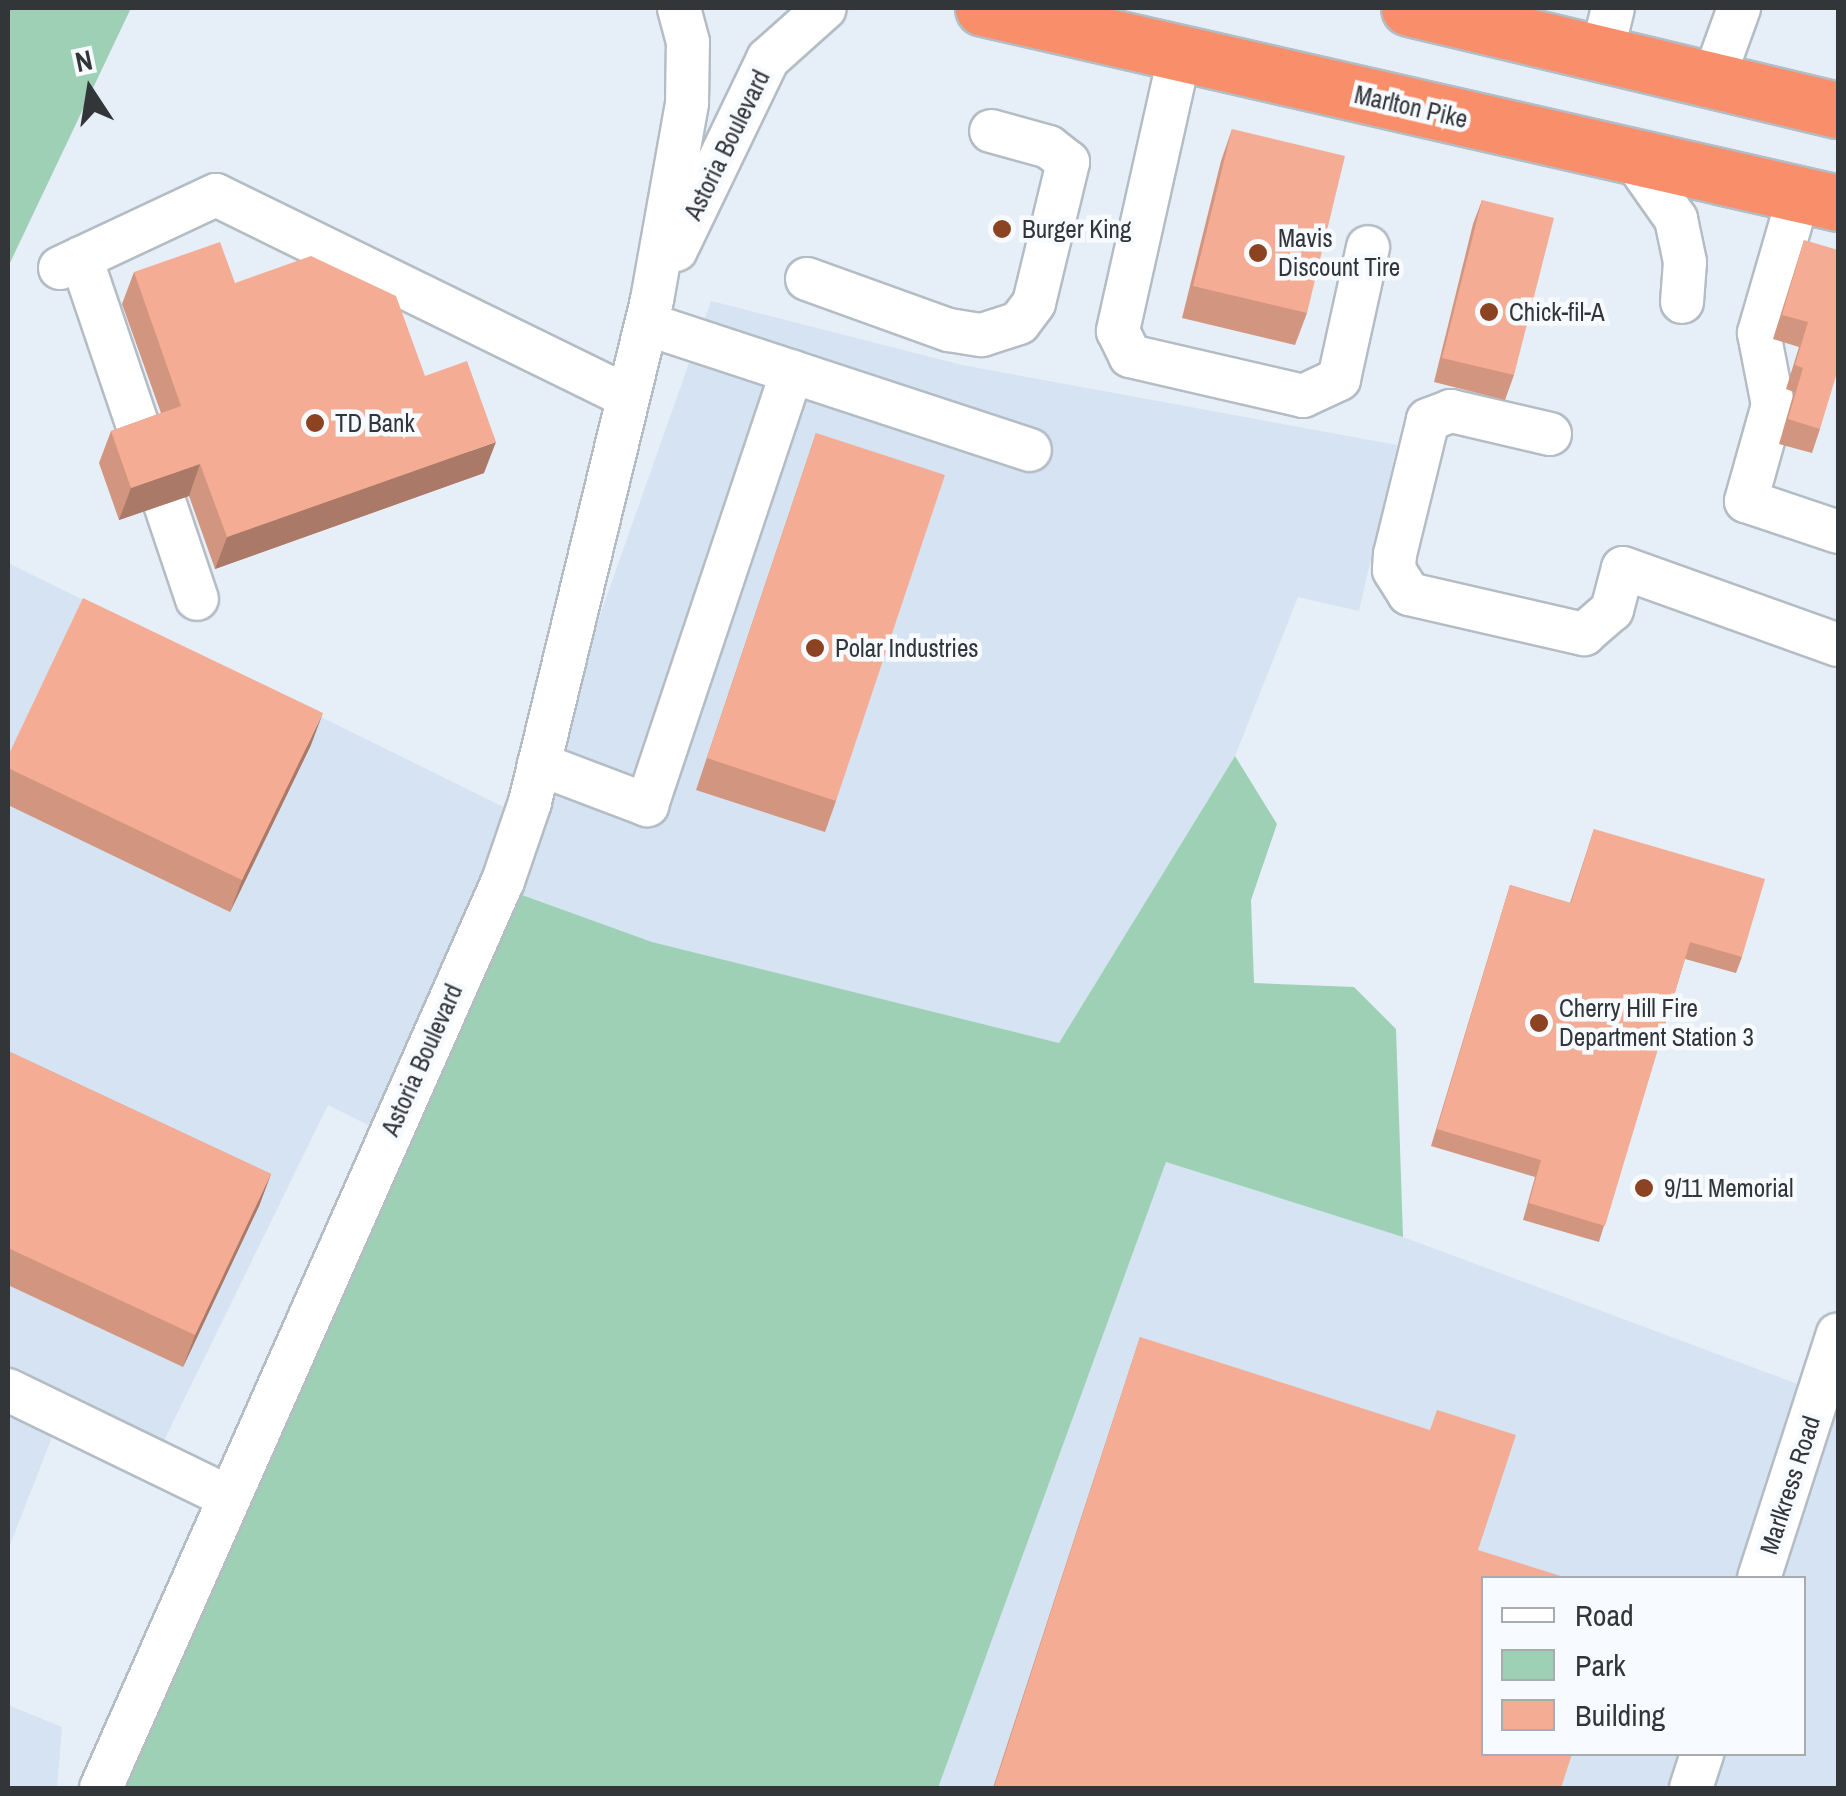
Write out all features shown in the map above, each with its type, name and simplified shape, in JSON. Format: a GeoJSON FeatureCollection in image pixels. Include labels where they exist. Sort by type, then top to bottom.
{"type":"FeatureCollection","features":[{"type":"Feature","properties":{"kind":"highway","name":"Marlton Pike"},"geometry":{"type":"LineString","coordinates":[[984,8],[1819,199]]}},
{"type":"Feature","properties":{"kind":"highway"},"geometry":{"type":"LineString","coordinates":[[1409,8],[1608,30],[1714,80],[1838,110]]}},
{"type":"Feature","properties":{"kind":"street","name":"Astoria Boulevard"},"geometry":{"type":"LineString","coordinates":[[101,1788],[503,881],[539,764],[649,312],[687,104],[688,42],[679,8]]}},
{"type":"Feature","properties":{"kind":"street","name":"Astoria Boulevard"},"geometry":{"type":"LineString","coordinates":[[649,312],[768,59],[825,8]]}},
{"type":"Feature","properties":{"kind":"street"},"geometry":{"type":"LineString","coordinates":[[1714,80],[1739,8]]}},
{"type":"Feature","properties":{"kind":"street"},"geometry":{"type":"LineString","coordinates":[[1180,53],[1118,331],[1130,356],[1303,396],[1339,379],[1368,248]]}},
{"type":"Feature","properties":{"kind":"street"},"geometry":{"type":"LineString","coordinates":[[807,279],[949,330],[982,335],[1019,324],[1034,303],[1068,162],[1050,147],[991,131]]}},
{"type":"Feature","properties":{"kind":"street"},"geometry":{"type":"LineString","coordinates":[[1633,158],[1676,219],[1685,262],[1682,302]]}},
{"type":"Feature","properties":{"kind":"street"},"geometry":{"type":"LineString","coordinates":[[145,446],[71,263],[216,194],[628,398]]}},
{"type":"Feature","properties":{"kind":"street"},"geometry":{"type":"LineString","coordinates":[[1819,199],[1760,333],[1773,406],[1746,501],[1838,532]]}},
{"type":"Feature","properties":{"kind":"street"},"geometry":{"type":"LineString","coordinates":[[649,312],[792,372],[1030,450]]}},
{"type":"Feature","properties":{"kind":"street"},"geometry":{"type":"LineString","coordinates":[[539,764],[647,805],[792,372]]}},
{"type":"Feature","properties":{"kind":"street"},"geometry":{"type":"LineString","coordinates":[[1550,434],[1451,411],[1428,420],[1395,554],[1399,584],[1424,601],[1584,634],[1612,610],[1623,568],[1838,645]]}},
{"type":"Feature","properties":{"kind":"street"},"geometry":{"type":"LineString","coordinates":[[166,504],[197,599]]}},
{"type":"Feature","properties":{"kind":"street","name":"Marlkress Road"},"geometry":{"type":"LineString","coordinates":[[1760,1576],[1838,1334]]}},
{"type":"Feature","properties":{"kind":"street"},"geometry":{"type":"LineString","coordinates":[[8,1390],[228,1497]]}},
{"type":"Feature","properties":{"kind":"street"},"geometry":{"type":"LineString","coordinates":[[1691,1788],[1701,1756]]}},
{"type":"Feature","properties":{"kind":"shaded area"},"geometry":{"type":"Polygon","coordinates":[[[711,301],[962,365],[1397,445],[1359,611],[1298,597],[1235,756],[1059,1043],[652,942],[511,891],[398,1140],[328,1105],[148,1473],[54,1432],[8,1550],[8,563],[528,819],[711,301]]]}},
{"type":"Feature","properties":{"kind":"shaded area"},"geometry":{"type":"Polygon","coordinates":[[[1166,1162],[1403,1237],[1838,1399],[1838,1788],[938,1788],[1166,1162]]]}},
{"type":"Feature","properties":{"kind":"shaded area"},"geometry":{"type":"Polygon","coordinates":[[[8,1705],[62,1727],[57,1788],[8,1788],[8,1705]]]}},
{"type":"Feature","properties":{"kind":"green space"},"geometry":{"type":"Polygon","coordinates":[[[8,8],[131,8],[8,267],[8,8]]]}},
{"type":"Feature","properties":{"kind":"green space"},"geometry":{"type":"Polygon","coordinates":[[[1235,756],[1277,824],[1251,900],[1254,983],[1354,987],[1396,1029],[1403,1237],[1166,1162],[938,1788],[117,1788],[511,891],[652,942],[1059,1043],[1235,756]]]}},
{"type":"Feature","properties":{"kind":"building","name":"Mavis Discount Tire"},"geometry":{"type":"Polygon","coordinates":[[[1232,129],[1345,156],[1307,313],[1193,286],[1232,129]]]}},
{"type":"Feature","properties":{"kind":"building","name":"Chick-fil-A"},"geometry":{"type":"Polygon","coordinates":[[[1482,200],[1554,218],[1514,375],[1442,358],[1482,200]]]}},
{"type":"Feature","properties":{"kind":"building"},"geometry":{"type":"Polygon","coordinates":[[[1804,240],[1838,250],[1838,369],[1820,429],[1788,419],[1803,368],[1795,365],[1808,322],[1782,315],[1804,240]]]}},
{"type":"Feature","properties":{"kind":"building","name":"TD Bank"},"geometry":{"type":"Polygon","coordinates":[[[220,242],[235,283],[311,256],[396,296],[425,376],[467,361],[496,442],[227,537],[200,464],[131,488],[111,431],[181,406],[134,272],[220,242]]]}},
{"type":"Feature","properties":{"kind":"building","name":"Polar Industries"},"geometry":{"type":"Polygon","coordinates":[[[816,433],[945,475],[836,801],[707,758],[816,433]]]}},
{"type":"Feature","properties":{"kind":"building"},"geometry":{"type":"Polygon","coordinates":[[[83,598],[323,713],[242,880],[8,768],[8,756],[83,598]]]}},
{"type":"Feature","properties":{"kind":"building"},"geometry":{"type":"Polygon","coordinates":[[[1594,829],[1765,879],[1742,957],[1690,942],[1605,1226],[1529,1203],[1541,1160],[1437,1129],[1510,885],[1571,903],[1594,829]]]}},
{"type":"Feature","properties":{"kind":"building"},"geometry":{"type":"Polygon","coordinates":[[[8,1051],[271,1174],[195,1335],[8,1248],[8,1051]]]}},
{"type":"Feature","properties":{"kind":"building"},"geometry":{"type":"Polygon","coordinates":[[[1140,1337],[1430,1430],[1437,1410],[1516,1435],[1478,1550],[1561,1576],[1481,1576],[1481,1756],[1571,1756],[1561,1788],[994,1788],[1140,1337]]]}},
{"type":"Feature","properties":{"kind":"place","name":"Burger King"},"geometry":{"type":"Point","coordinates":[1002,229]}},
{"type":"Feature","properties":{"kind":"place","name":"Mavis Discount Tire"},"geometry":{"type":"Point","coordinates":[1258,253]}},
{"type":"Feature","properties":{"kind":"place","name":"Chick-fil-A"},"geometry":{"type":"Point","coordinates":[1489,312]}},
{"type":"Feature","properties":{"kind":"place","name":"TD Bank"},"geometry":{"type":"Point","coordinates":[315,423]}},
{"type":"Feature","properties":{"kind":"place","name":"Polar Industries"},"geometry":{"type":"Point","coordinates":[815,648]}},
{"type":"Feature","properties":{"kind":"place","name":"Cherry Hill Fire Department Station 3"},"geometry":{"type":"Point","coordinates":[1539,1023]}},
{"type":"Feature","properties":{"kind":"place","name":"9/11 Memorial"},"geometry":{"type":"Point","coordinates":[1644,1188]}}]}
